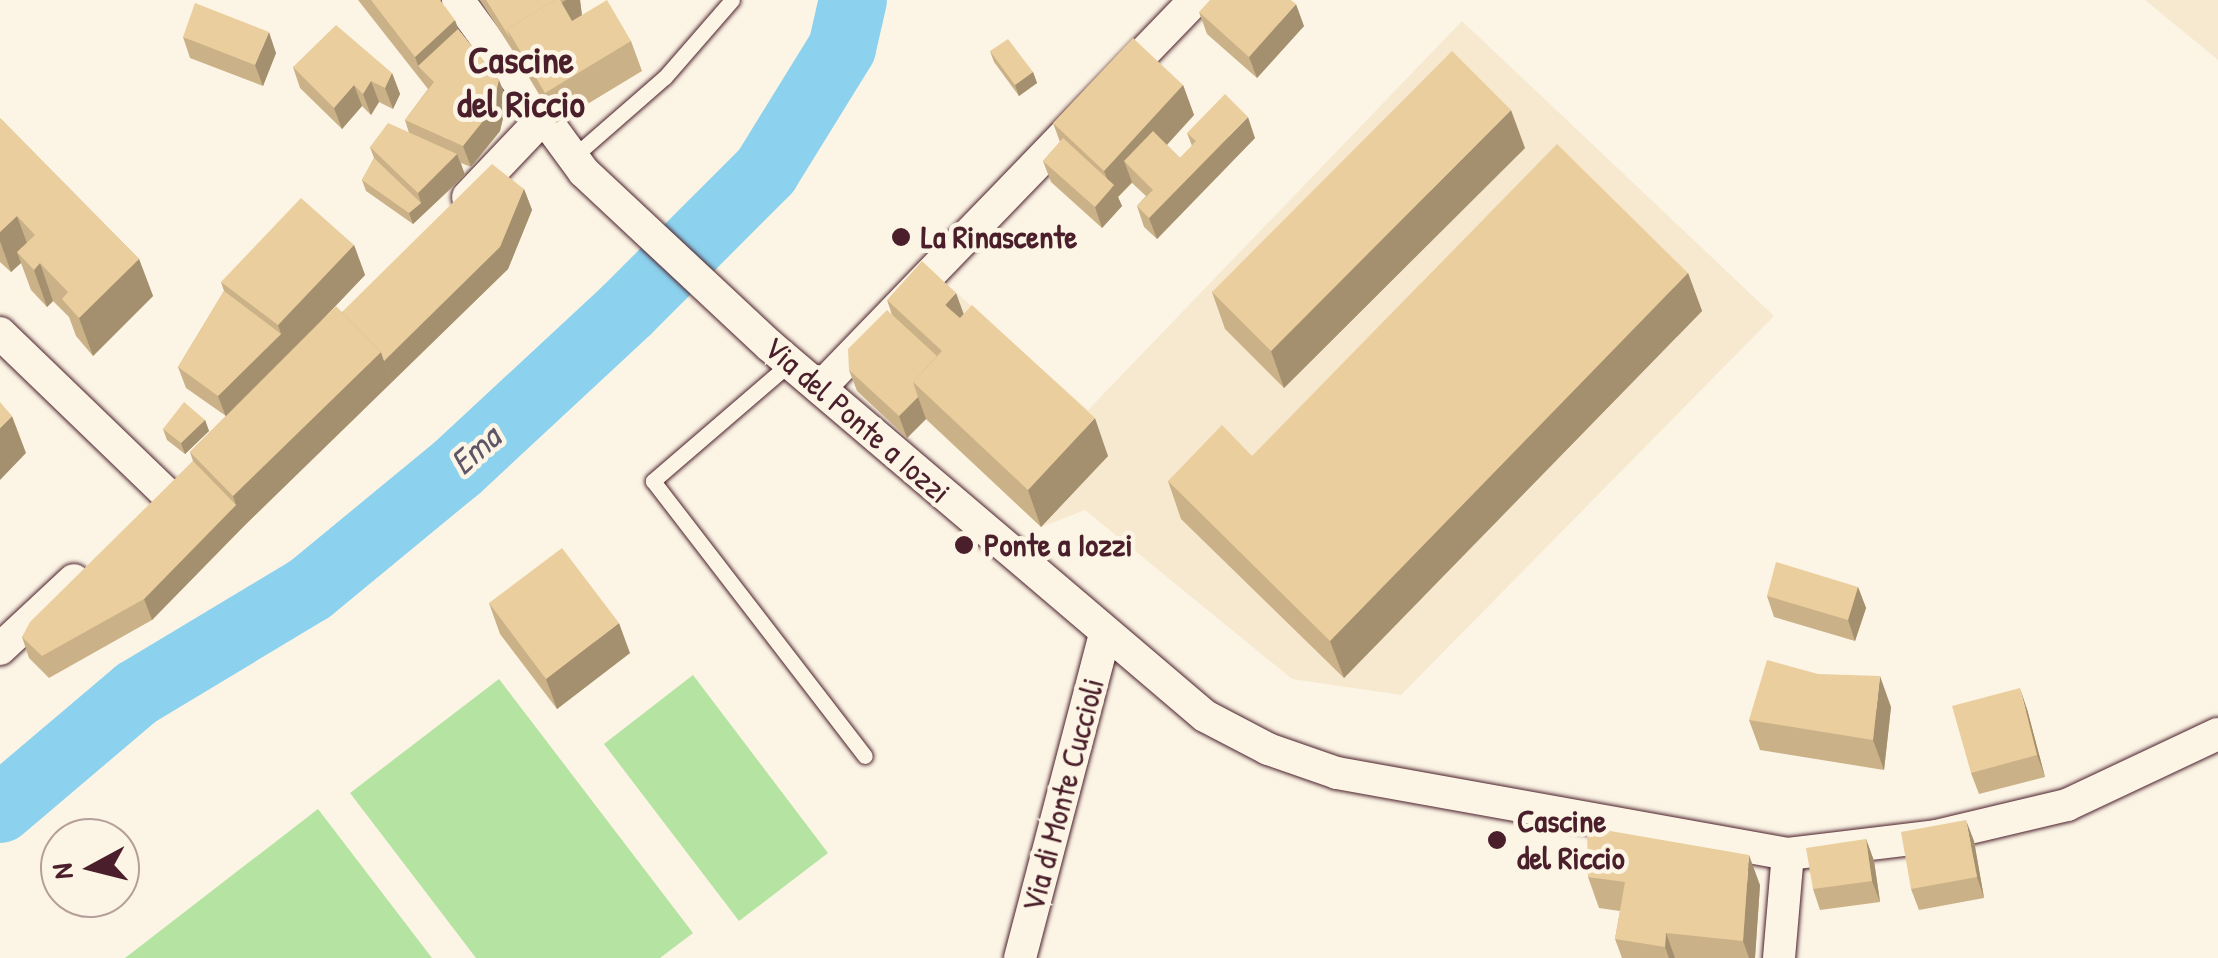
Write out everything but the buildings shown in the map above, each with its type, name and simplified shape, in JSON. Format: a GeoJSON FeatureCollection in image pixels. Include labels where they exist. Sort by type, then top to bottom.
{"type":"FeatureCollection","features":[{"type":"Feature","properties":{"kind":"street","name":"Via del Ponte a Iozzi"},"geometry":{"type":"LineString","coordinates":[[458,0],[540,121],[578,165],[779,354],[1205,716],[1337,773],[1788,854],[1936,836],[2067,805],[2218,734]]}},
{"type":"Feature","properties":{"kind":"street"},"geometry":{"type":"LineString","coordinates":[[820,388],[1195,0]]}},
{"type":"Feature","properties":{"kind":"street"},"geometry":{"type":"LineString","coordinates":[[446,218],[540,121]]}},
{"type":"Feature","properties":{"kind":"street"},"geometry":{"type":"LineString","coordinates":[[0,333],[178,483],[139,520]]}},
{"type":"Feature","properties":{"kind":"street"},"geometry":{"type":"LineString","coordinates":[[0,649],[98,558]]}},
{"type":"Feature","properties":{"kind":"street","name":"Via di Monte Cuccioli"},"geometry":{"type":"LineString","coordinates":[[1020,958],[1105,633]]}},
{"type":"Feature","properties":{"kind":"street"},"geometry":{"type":"LineString","coordinates":[[1779,958],[1788,854]]}},
{"type":"Feature","properties":{"kind":"lane"},"geometry":{"type":"LineString","coordinates":[[578,165],[732,0]]}},
{"type":"Feature","properties":{"kind":"lane"},"geometry":{"type":"LineString","coordinates":[[779,354],[653,481],[865,756]]}},
{"type":"Feature","properties":{"kind":"shaded area"},"geometry":{"type":"Polygon","coordinates":[[[2145,0],[2218,0],[2218,60],[2145,0]]]}},
{"type":"Feature","properties":{"kind":"shaded area"},"geometry":{"type":"Polygon","coordinates":[[[1462,21],[1774,316],[1401,695],[1292,679],[1085,510],[1041,527],[926,420],[955,388],[936,299],[948,285],[1088,410],[1462,21]]]}},
{"type":"Feature","properties":{"kind":"green space"},"geometry":{"type":"Polygon","coordinates":[[[693,675],[828,853],[739,921],[604,744],[693,675]]]}},
{"type":"Feature","properties":{"kind":"green space"},"geometry":{"type":"Polygon","coordinates":[[[499,679],[693,933],[660,958],[476,958],[350,793],[499,679]]]}},
{"type":"Feature","properties":{"kind":"green space"},"geometry":{"type":"Polygon","coordinates":[[[318,809],[432,958],[125,958],[318,809]]]}},
{"type":"Feature","properties":{"kind":"waterway","name":"Ema"},"geometry":{"type":"LineString","coordinates":[[0,809],[137,693],[310,589],[457,468],[627,310],[766,171],[842,48],[853,0]]}},
{"type":"Feature","properties":{"kind":"place","name":"La Rinascente"},"geometry":{"type":"Point","coordinates":[901,237]}},
{"type":"Feature","properties":{"kind":"place","name":"Ponte a Iozzi"},"geometry":{"type":"Point","coordinates":[964,545]}},
{"type":"Feature","properties":{"kind":"place","name":"Cascine del Riccio"},"geometry":{"type":"Point","coordinates":[1497,840]}},
{"type":"Feature","properties":{"kind":"district","name":"Cascine del Riccio"},"geometry":{"type":"Point","coordinates":[521,82]}}]}
